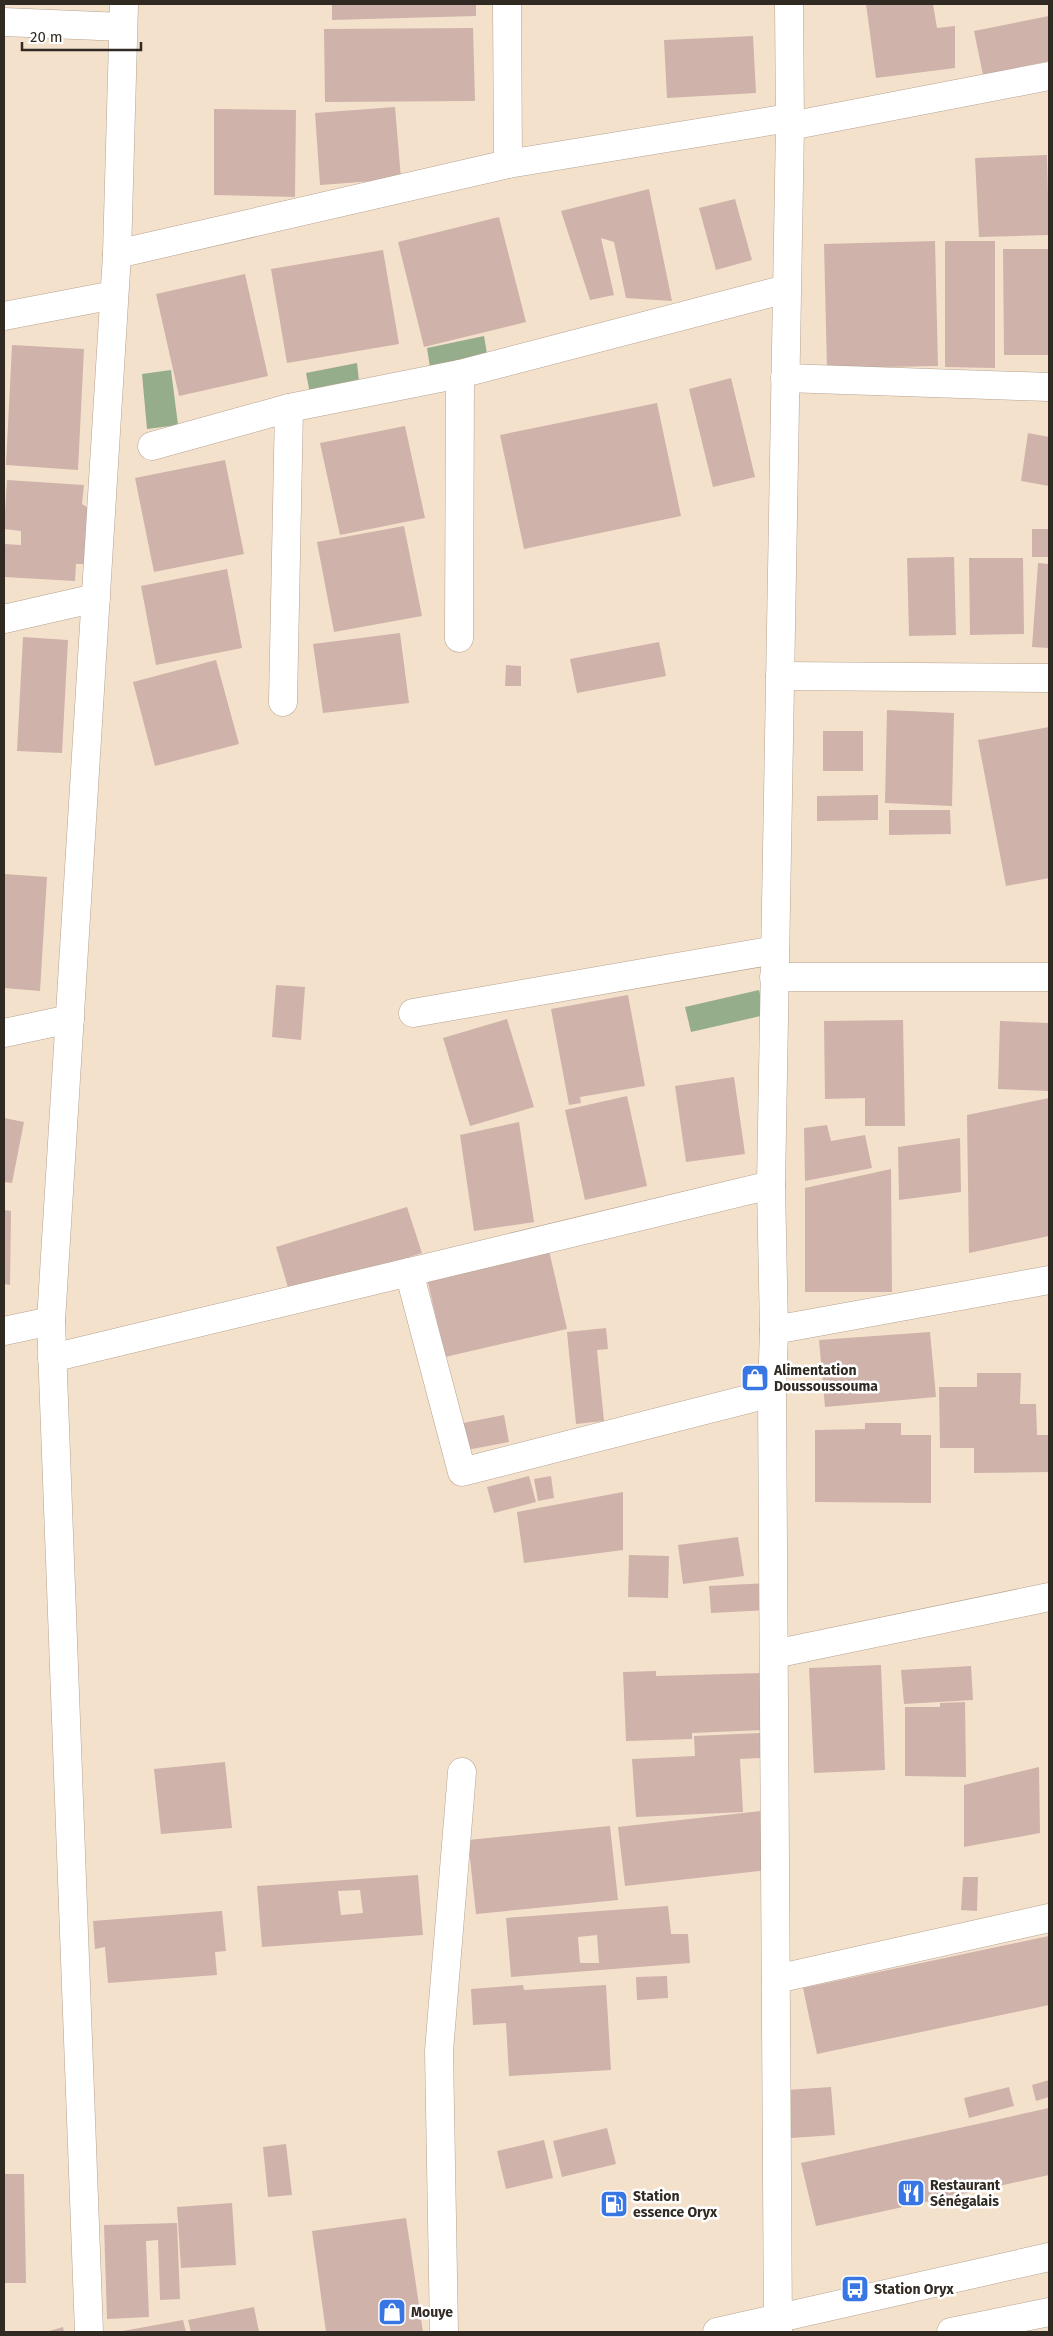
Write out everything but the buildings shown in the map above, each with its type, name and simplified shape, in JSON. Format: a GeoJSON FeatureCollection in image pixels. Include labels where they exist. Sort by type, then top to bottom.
{"type":"FeatureCollection","features":[{"type":"Feature","properties":{"kind":"main road"},"geometry":{"type":"LineString","coordinates":[[507,4],[508,164]]}},
{"type":"Feature","properties":{"kind":"main road"},"geometry":{"type":"LineString","coordinates":[[778,2326],[772,1393],[774,1330],[771,1185],[789,122],[789,4]]}},
{"type":"Feature","properties":{"kind":"main road"},"geometry":{"type":"LineString","coordinates":[[4,22],[123,15],[117,254],[51,1321],[89,2332]]}},
{"type":"Feature","properties":{"kind":"main road"},"geometry":{"type":"LineString","coordinates":[[117,254],[508,164],[789,122],[1049,76]]}},
{"type":"Feature","properties":{"kind":"main road"},"geometry":{"type":"LineString","coordinates":[[152,446],[289,408],[460,374],[786,289]]}},
{"type":"Feature","properties":{"kind":"main road"},"geometry":{"type":"LineString","coordinates":[[4,316],[114,294]]}},
{"type":"Feature","properties":{"kind":"main road"},"geometry":{"type":"LineString","coordinates":[[459,638],[460,374]]}},
{"type":"Feature","properties":{"kind":"main road"},"geometry":{"type":"LineString","coordinates":[[785,378],[1049,387]]}},
{"type":"Feature","properties":{"kind":"main road"},"geometry":{"type":"LineString","coordinates":[[282,702],[289,408]]}},
{"type":"Feature","properties":{"kind":"main road"},"geometry":{"type":"LineString","coordinates":[[4,619],[96,598]]}},
{"type":"Feature","properties":{"kind":"main road"},"geometry":{"type":"LineString","coordinates":[[780,676],[1049,678]]}},
{"type":"Feature","properties":{"kind":"main road"},"geometry":{"type":"LineString","coordinates":[[413,1013],[775,950]]}},
{"type":"Feature","properties":{"kind":"main road"},"geometry":{"type":"LineString","coordinates":[[774,977],[1049,977]]}},
{"type":"Feature","properties":{"kind":"main road"},"geometry":{"type":"LineString","coordinates":[[4,1033],[70,1019]]}},
{"type":"Feature","properties":{"kind":"main road"},"geometry":{"type":"LineString","coordinates":[[52,1358],[771,1185]]}},
{"type":"Feature","properties":{"kind":"main road"},"geometry":{"type":"LineString","coordinates":[[409,1272],[462,1472],[772,1393]]}},
{"type":"Feature","properties":{"kind":"main road"},"geometry":{"type":"LineString","coordinates":[[774,1330],[1049,1280]]}},
{"type":"Feature","properties":{"kind":"main road"},"geometry":{"type":"LineString","coordinates":[[4,1331],[51,1321]]}},
{"type":"Feature","properties":{"kind":"main road"},"geometry":{"type":"LineString","coordinates":[[774,1654],[1049,1597]]}},
{"type":"Feature","properties":{"kind":"main road"},"geometry":{"type":"LineString","coordinates":[[444,2332],[439,2051],[462,1772]]}},
{"type":"Feature","properties":{"kind":"main road"},"geometry":{"type":"LineString","coordinates":[[776,1979],[1049,1918]]}},
{"type":"Feature","properties":{"kind":"main road"},"geometry":{"type":"LineString","coordinates":[[717,2332],[778,2326],[1049,2257]]}},
{"type":"Feature","properties":{"kind":"main road"},"geometry":{"type":"LineString","coordinates":[[951,2332],[1049,2312]]}},
{"type":"Feature","properties":{"kind":"shaded area"},"geometry":{"type":"Polygon","coordinates":[[[484,336],[488,360],[431,374],[427,348],[484,336]]]}},
{"type":"Feature","properties":{"kind":"shaded area"},"geometry":{"type":"Polygon","coordinates":[[[357,363],[360,390],[311,399],[306,373],[357,363]]]}},
{"type":"Feature","properties":{"kind":"shaded area"},"geometry":{"type":"Polygon","coordinates":[[[171,370],[178,425],[147,429],[142,374],[171,370]]]}},
{"type":"Feature","properties":{"kind":"shaded area"},"geometry":{"type":"Polygon","coordinates":[[[759,990],[765,1015],[691,1032],[685,1007],[759,990]]]}},
{"type":"Feature","properties":{"kind":"place","name":"Alimentation Doussoussouma"},"geometry":{"type":"Point","coordinates":[755,1378]}},
{"type":"Feature","properties":{"kind":"place","name":"Restaurant Sénégalais"},"geometry":{"type":"Point","coordinates":[911,2193]}},
{"type":"Feature","properties":{"kind":"place","name":"Station essence Oryx"},"geometry":{"type":"Point","coordinates":[614,2204]}},
{"type":"Feature","properties":{"kind":"place","name":"Station Oryx"},"geometry":{"type":"Point","coordinates":[855,2289]}},
{"type":"Feature","properties":{"kind":"place","name":"Mouye"},"geometry":{"type":"Point","coordinates":[392,2312]}}]}
